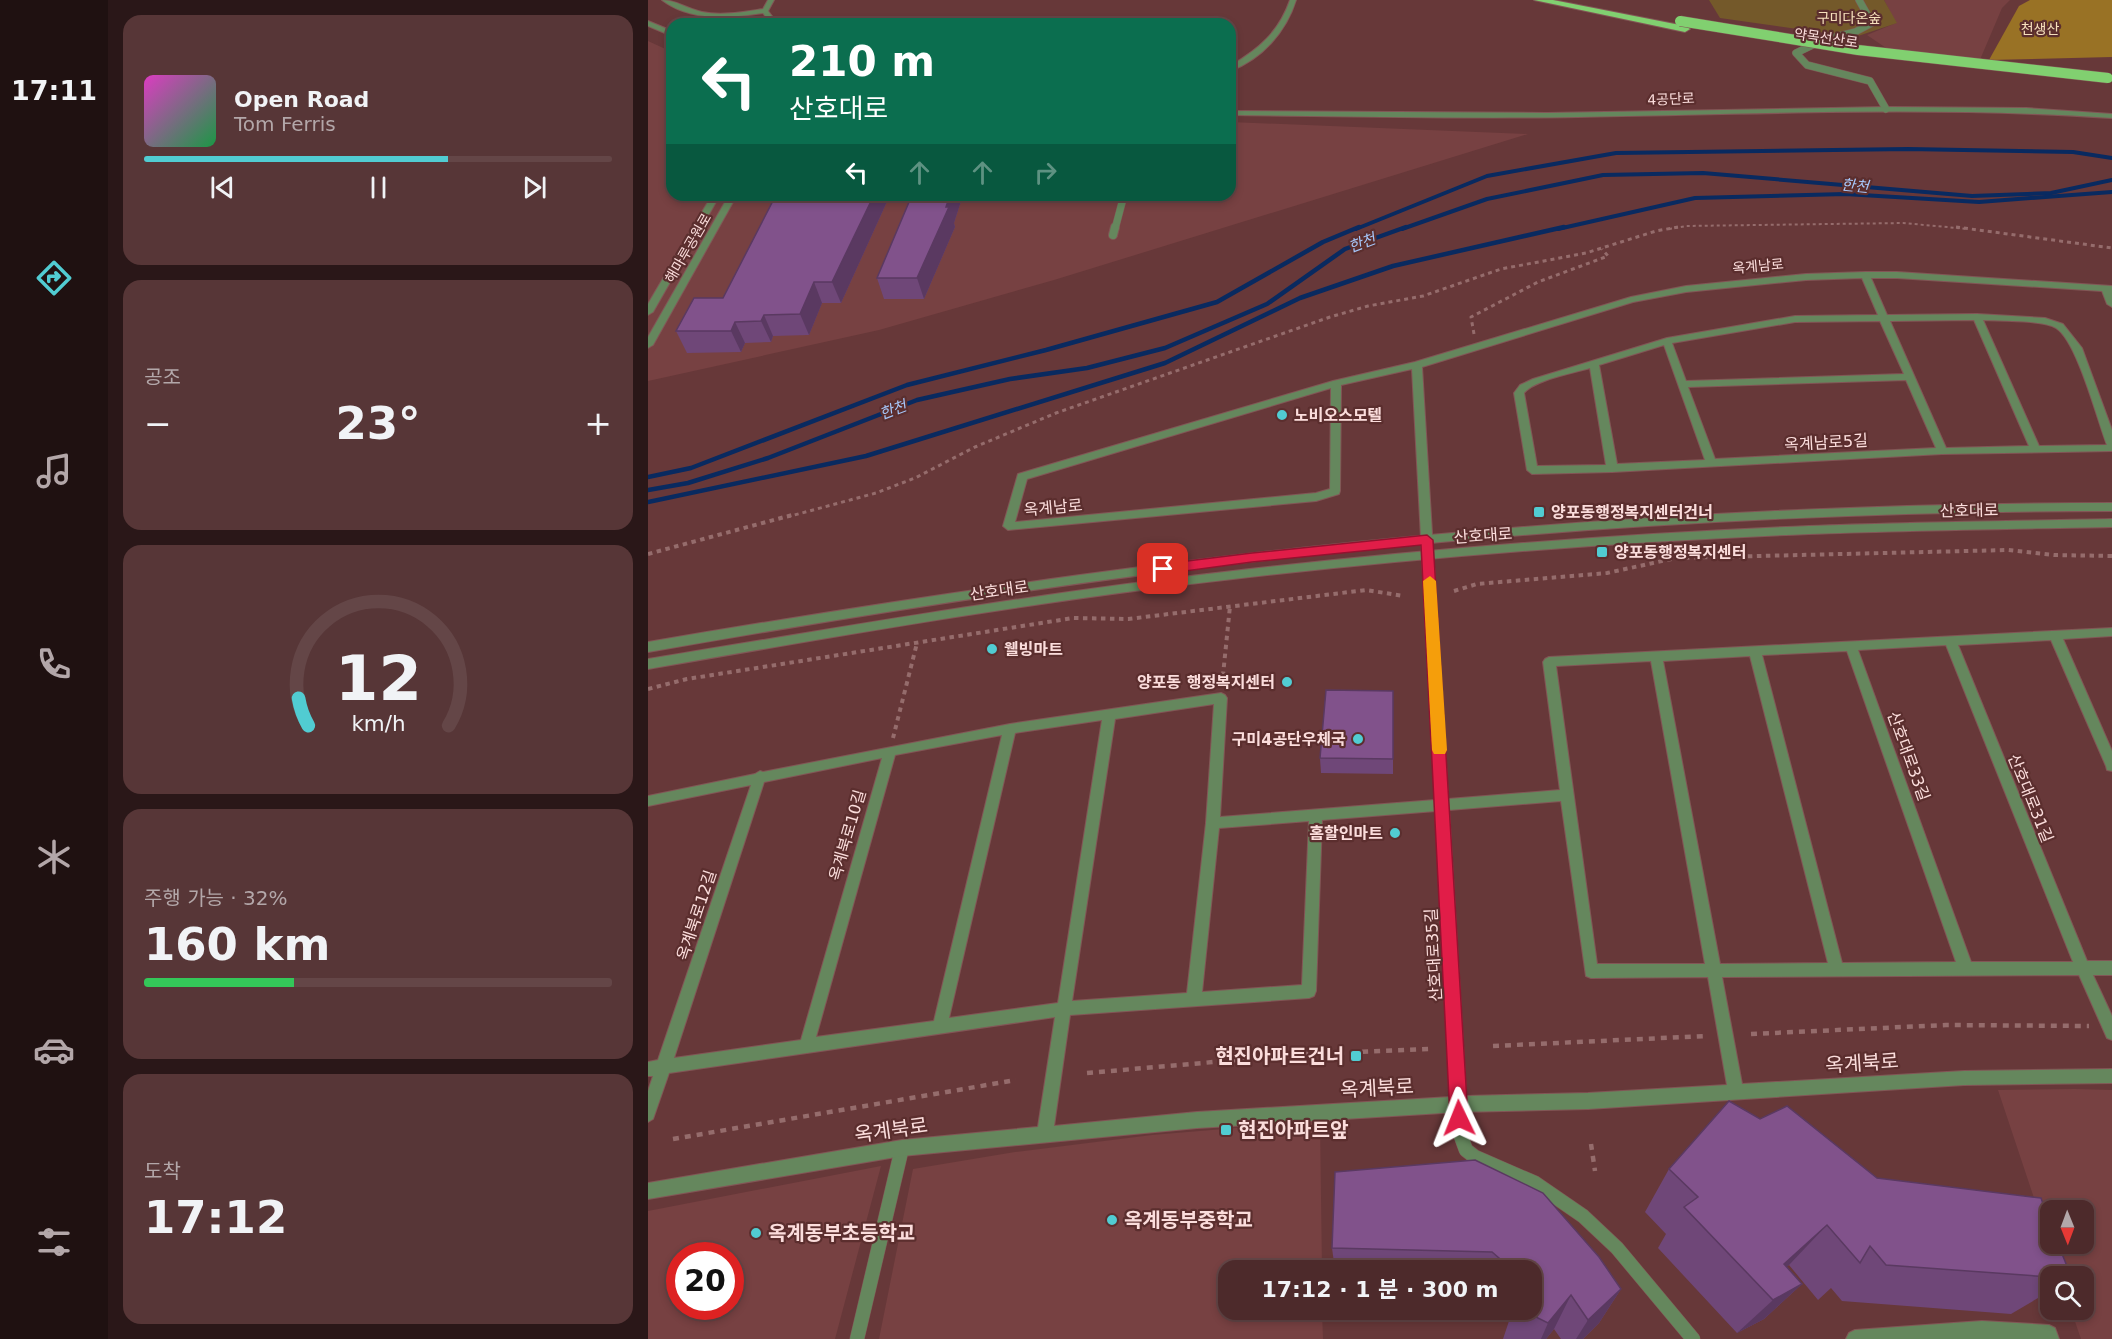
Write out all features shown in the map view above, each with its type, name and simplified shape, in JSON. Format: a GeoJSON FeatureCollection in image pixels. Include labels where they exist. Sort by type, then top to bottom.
{"type":"FeatureCollection","features":[{"type":"Feature","properties":{"kind":"highway","name":"약목선산로"},"geometry":{"type":"LineString","coordinates":[[1539,0],[1837,53],[2111,80]]}},
{"type":"Feature","properties":{"kind":"highway","name":"약목선산로"},"geometry":{"type":"LineString","coordinates":[[1583,0],[1682,25]]}},
{"type":"Feature","properties":{"kind":"street"},"geometry":{"type":"LineString","coordinates":[[665,0],[694,14],[707,17],[765,11]]}},
{"type":"Feature","properties":{"kind":"street"},"geometry":{"type":"LineString","coordinates":[[765,11],[771,0]]}},
{"type":"Feature","properties":{"kind":"street"},"geometry":{"type":"LineString","coordinates":[[1236,65],[1271,41],[1288,20],[1293,0]]}},
{"type":"Feature","properties":{"kind":"street"},"geometry":{"type":"LineString","coordinates":[[765,11],[771,18]]}},
{"type":"Feature","properties":{"kind":"street"},"geometry":{"type":"LineString","coordinates":[[648,23],[666,31]]}},
{"type":"Feature","properties":{"kind":"street","name":"4공단로"},"geometry":{"type":"LineString","coordinates":[[1236,113],[1515,115],[1886,109],[2026,110],[2112,116]]}},
{"type":"Feature","properties":{"kind":"street","name":"해마루공원로"},"geometry":{"type":"LineString","coordinates":[[648,312],[713,201]]}},
{"type":"Feature","properties":{"kind":"street","name":"해마루공원로"},"geometry":{"type":"LineString","coordinates":[[648,345],[731,201]]}},
{"type":"Feature","properties":{"kind":"street"},"geometry":{"type":"LineString","coordinates":[[1865,275],[1942,451]]}},
{"type":"Feature","properties":{"kind":"street","name":"옥계남로"},"geometry":{"type":"LineString","coordinates":[[1336,383],[1335,492],[1316,497],[1008,526],[1022,477],[1336,383],[1417,365],[1631,300],[1686,289],[1794,278],[1865,275],[1970,278],[2109,289]]}},
{"type":"Feature","properties":{"kind":"street"},"geometry":{"type":"LineString","coordinates":[[2109,289],[2112,304]]}},
{"type":"Feature","properties":{"kind":"street"},"geometry":{"type":"LineString","coordinates":[[1977,317],[2035,449]]}},
{"type":"Feature","properties":{"kind":"street","name":"옥계남로5길"},"geometry":{"type":"LineString","coordinates":[[1977,317],[2045,321],[2057,324],[2067,332],[2077,348],[2112,446],[1942,451],[1532,470],[1519,393],[1523,387],[1668,340],[1795,319],[1977,317]]}},
{"type":"Feature","properties":{"kind":"street"},"geometry":{"type":"LineString","coordinates":[[1668,340],[1711,463]]}},
{"type":"Feature","properties":{"kind":"street"},"geometry":{"type":"LineString","coordinates":[[1594,363],[1612,468]]}},
{"type":"Feature","properties":{"kind":"street"},"geometry":{"type":"LineString","coordinates":[[1417,365],[1428,555]]}},
{"type":"Feature","properties":{"kind":"street"},"geometry":{"type":"LineString","coordinates":[[1684,384],[1910,377]]}},
{"type":"Feature","properties":{"kind":"street","name":"산호대로"},"geometry":{"type":"LineString","coordinates":[[648,647],[844,612],[1031,586],[1252,557],[1427,540],[1755,516],[1894,509],[2112,507]]}},
{"type":"Feature","properties":{"kind":"street","name":"산호대로"},"geometry":{"type":"LineString","coordinates":[[648,664],[938,615],[1094,592],[1428,555],[1809,530],[2112,523]]}},
{"type":"Feature","properties":{"kind":"street","name":"산호대로35길"},"geometry":{"type":"LineString","coordinates":[[1428,555],[1459,1104]]}},
{"type":"Feature","properties":{"kind":"street"},"geometry":{"type":"LineString","coordinates":[[2112,632],[1549,662],[1591,971],[2112,968]]}},
{"type":"Feature","properties":{"kind":"street"},"geometry":{"type":"LineString","coordinates":[[2055,634],[2112,766]]}},
{"type":"Feature","properties":{"kind":"street","name":"산호대로31길"},"geometry":{"type":"LineString","coordinates":[[1950,640],[2083,968]]}},
{"type":"Feature","properties":{"kind":"street","name":"산호대로33길"},"geometry":{"type":"LineString","coordinates":[[1851,646],[1966,969]]}},
{"type":"Feature","properties":{"kind":"street"},"geometry":{"type":"LineString","coordinates":[[1755,651],[1837,970]]}},
{"type":"Feature","properties":{"kind":"street"},"geometry":{"type":"LineString","coordinates":[[1656,656],[1736,1092]]}},
{"type":"Feature","properties":{"kind":"street"},"geometry":{"type":"LineString","coordinates":[[648,801],[760,776],[1010,729],[1221,698],[1213,823],[1194,999]]}},
{"type":"Feature","properties":{"kind":"street"},"geometry":{"type":"LineString","coordinates":[[1045,1133],[1109,715]]}},
{"type":"Feature","properties":{"kind":"street"},"geometry":{"type":"LineString","coordinates":[[940,1028],[1010,729]]}},
{"type":"Feature","properties":{"kind":"street","name":"옥계북로10길"},"geometry":{"type":"LineString","coordinates":[[806,1047],[890,751]]}},
{"type":"Feature","properties":{"kind":"street","name":"옥계북로12길"},"geometry":{"type":"LineString","coordinates":[[648,1114],[760,776]]}},
{"type":"Feature","properties":{"kind":"street"},"geometry":{"type":"LineString","coordinates":[[1213,823],[1567,795]]}},
{"type":"Feature","properties":{"kind":"street"},"geometry":{"type":"LineString","coordinates":[[648,1069],[1063,1009],[1309,991],[1316,815]]}},
{"type":"Feature","properties":{"kind":"street"},"geometry":{"type":"LineString","coordinates":[[2083,968],[2112,1033]]}},
{"type":"Feature","properties":{"kind":"street","name":"옥계북로"},"geometry":{"type":"LineString","coordinates":[[648,1191],[902,1148],[1197,1120],[1459,1104],[1588,1101],[1964,1078],[2112,1076]]}},
{"type":"Feature","properties":{"kind":"street"},"geometry":{"type":"LineString","coordinates":[[1855,1339],[1983,1334],[2049,1334],[2050,1339]]}},
{"type":"Feature","properties":{"kind":"lane"},"geometry":{"type":"LineString","coordinates":[[1859,0],[1872,23],[1862,31],[1845,37],[1827,39],[1796,53],[1807,65],[1870,81],[1886,109]]}},
{"type":"Feature","properties":{"kind":"lane"},"geometry":{"type":"LineString","coordinates":[[1113,235],[1122,201]]}},
{"type":"Feature","properties":{"kind":"lane"},"geometry":{"type":"LineString","coordinates":[[1459,1104],[1459,1131],[1466,1150],[1475,1157],[1535,1183],[1583,1216],[1617,1248],[1693,1339]]}},
{"type":"Feature","properties":{"kind":"lane"},"geometry":{"type":"LineString","coordinates":[[857,1339],[902,1148]]}},
{"type":"Feature","properties":{"kind":"path"},"geometry":{"type":"LineString","coordinates":[[648,554],[876,493],[915,478],[975,447],[1056,413],[1330,317],[1368,306],[1423,296],[1501,269],[1602,249],[1656,231],[1686,226],[1903,223],[1939,225],[2006,236],[2112,248]]}},
{"type":"Feature","properties":{"kind":"path"},"geometry":{"type":"LineString","coordinates":[[1476,347],[1471,317],[1494,303],[1554,274],[1608,256],[1602,249]]}},
{"type":"Feature","properties":{"kind":"path"},"geometry":{"type":"LineString","coordinates":[[1454,591],[1478,584],[1607,573],[1676,558],[2008,550],[2054,555],[2112,556]]}},
{"type":"Feature","properties":{"kind":"path"},"geometry":{"type":"LineString","coordinates":[[648,689],[687,679],[1073,618],[1128,619],[1366,590],[1404,596]]}},
{"type":"Feature","properties":{"kind":"path"},"geometry":{"type":"LineString","coordinates":[[1221,698],[1230,606]]}},
{"type":"Feature","properties":{"kind":"path"},"geometry":{"type":"LineString","coordinates":[[890,751],[918,643]]}},
{"type":"Feature","properties":{"kind":"path"},"geometry":{"type":"LineString","coordinates":[[1752,1034],[1946,1025],[2089,1026]]}},
{"type":"Feature","properties":{"kind":"path"},"geometry":{"type":"LineString","coordinates":[[1492,1046],[1706,1036]]}},
{"type":"Feature","properties":{"kind":"path"},"geometry":{"type":"LineString","coordinates":[[1087,1073],[1306,1054],[1429,1048]]}},
{"type":"Feature","properties":{"kind":"path"},"geometry":{"type":"LineString","coordinates":[[673,1139],[1016,1080]]}},
{"type":"Feature","properties":{"kind":"path"},"geometry":{"type":"LineString","coordinates":[[1592,1144],[1595,1171]]}},
{"type":"Feature","properties":{"kind":"shaded area"},"geometry":{"type":"Polygon","coordinates":[[[1884,0],[2010,0],[2002,8],[1979,62],[1895,54],[1867,35],[1896,23],[1884,0]]]}},
{"type":"Feature","properties":{"kind":"shaded area"},"geometry":{"type":"Polygon","coordinates":[[[648,41],[666,49],[666,201],[1236,201],[1236,122],[1528,134],[1054,280],[879,330],[648,381],[648,41]]]}},
{"type":"Feature","properties":{"kind":"shaded area"},"geometry":{"type":"Polygon","coordinates":[[[1998,1090],[2112,1090],[2112,1339],[2081,1339],[2074,1320],[2094,1320],[2094,1266],[2057,1266],[2053,1254],[2094,1254],[2094,1200],[2040,1200],[2040,1216],[1998,1090]]]}},
{"type":"Feature","properties":{"kind":"shaded area","name":"옥계동부중학교"},"geometry":{"type":"Polygon","coordinates":[[[1320,1121],[1322,1260],[1218,1260],[1218,1320],[1322,1320],[1323,1339],[879,1339],[913,1169],[1015,1152],[1152,1135],[1320,1121]]]}},
{"type":"Feature","properties":{"kind":"shaded area","name":"옥계동부초등학교"},"geometry":{"type":"Polygon","coordinates":[[[881,1166],[835,1339],[648,1339],[648,1211],[881,1166]]]}},
{"type":"Feature","properties":{"kind":"green space","name":"구미다온숲"},"geometry":{"type":"Polygon","coordinates":[[[1709,0],[1884,0],[1897,23],[1855,37],[1720,18],[1709,0]]]}},
{"type":"Feature","properties":{"kind":"green space","name":"천생산"},"geometry":{"type":"Polygon","coordinates":[[[2030,0],[2112,0],[2112,57],[1989,60],[2019,6],[2030,0]]]}},
{"type":"Feature","properties":{"kind":"building"},"geometry":{"type":"Polygon","coordinates":[[[773,201],[871,201],[832,282],[814,282],[800,314],[764,315],[761,321],[735,322],[731,331],[676,331],[694,298],[723,298],[773,201]]]}},
{"type":"Feature","properties":{"kind":"building"},"geometry":{"type":"Polygon","coordinates":[[[909,201],[948,201],[946,207],[949,207],[917,278],[877,278],[909,201]]]}},
{"type":"Feature","properties":{"kind":"building","name":"구미4공단우체국"},"geometry":{"type":"Polygon","coordinates":[[[1326,690],[1393,691],[1393,759],[1320,758],[1326,690]]]}},
{"type":"Feature","properties":{"kind":"building"},"geometry":{"type":"Polygon","coordinates":[[[1729,1101],[1760,1119],[1787,1106],[1877,1178],[2041,1198],[2040,1254],[2062,1254],[2067,1266],[2040,1266],[2040,1276],[1886,1265],[1870,1246],[1860,1263],[1827,1225],[1784,1264],[1802,1284],[1773,1300],[1684,1207],[1698,1197],[1669,1169],[1729,1101]]]}},
{"type":"Feature","properties":{"kind":"building"},"geometry":{"type":"Polygon","coordinates":[[[1475,1160],[1543,1193],[1599,1257],[1621,1289],[1588,1320],[1571,1295],[1548,1323],[1542,1320],[1542,1260],[1501,1260],[1492,1252],[1332,1248],[1335,1172],[1475,1160]]]}},
{"type":"Feature","properties":{"kind":"waterway"},"geometry":{"type":"LineString","coordinates":[[1356,229],[1487,176],[1616,153],[1908,149],[2073,152],[2112,158]]}},
{"type":"Feature","properties":{"kind":"waterway","name":"한천"},"geometry":{"type":"LineString","coordinates":[[1402,229],[1487,199],[1603,175],[1703,173],[1972,196],[2051,193],[2112,180]]}},
{"type":"Feature","properties":{"kind":"waterway"},"geometry":{"type":"LineString","coordinates":[[1558,229],[1695,198],[1845,194],[1979,202],[2112,192]]}},
{"type":"Feature","properties":{"kind":"waterway"},"geometry":{"type":"LineString","coordinates":[[648,477],[691,468],[907,385],[1046,350],[1217,302],[1323,242],[1359,227]]}},
{"type":"Feature","properties":{"kind":"waterway","name":"한천"},"geometry":{"type":"LineString","coordinates":[[648,490],[688,483],[768,458],[917,400],[1010,379],[1087,368],[1165,348],[1267,304],[1345,249],[1406,227]]}},
{"type":"Feature","properties":{"kind":"waterway"},"geometry":{"type":"LineString","coordinates":[[648,502],[866,456],[1165,363],[1300,298],[1393,266],[1564,227]]}},
{"type":"Feature","properties":{"kind":"slow traffic"},"geometry":{"type":"LineString","coordinates":[[1430,581],[1440,750]]}},
{"type":"Feature","properties":{"kind":"place","name":"노비오스모텔"},"geometry":{"type":"Point","coordinates":[1282,415]}},
{"type":"Feature","properties":{"kind":"place","name":"양포동행정복지센터건너"},"geometry":{"type":"Point","coordinates":[1539,512]}},
{"type":"Feature","properties":{"kind":"place","name":"양포동행정복지센터"},"geometry":{"type":"Point","coordinates":[1602,552]}},
{"type":"Feature","properties":{"kind":"place","name":"웰빙마트"},"geometry":{"type":"Point","coordinates":[992,649]}},
{"type":"Feature","properties":{"kind":"place","name":"양포동 행정복지센터"},"geometry":{"type":"Point","coordinates":[1287,682]}},
{"type":"Feature","properties":{"kind":"place","name":"구미4공단우체국"},"geometry":{"type":"Point","coordinates":[1358,739]}},
{"type":"Feature","properties":{"kind":"place","name":"홈할인마트"},"geometry":{"type":"Point","coordinates":[1395,833]}},
{"type":"Feature","properties":{"kind":"place","name":"현진아파트건너"},"geometry":{"type":"Point","coordinates":[1356,1056]}},
{"type":"Feature","properties":{"kind":"place","name":"현진아파트앞"},"geometry":{"type":"Point","coordinates":[1226,1130]}},
{"type":"Feature","properties":{"kind":"place","name":"옥계동부중학교"},"geometry":{"type":"Point","coordinates":[1112,1220]}},
{"type":"Feature","properties":{"kind":"place","name":"옥계동부초등학교"},"geometry":{"type":"Point","coordinates":[756,1233]}},
{"type":"Feature","properties":{"kind":"route"},"geometry":{"type":"LineString","coordinates":[[1163,569],[1252,557],[1427,540],[1459,1118]]}}]}
